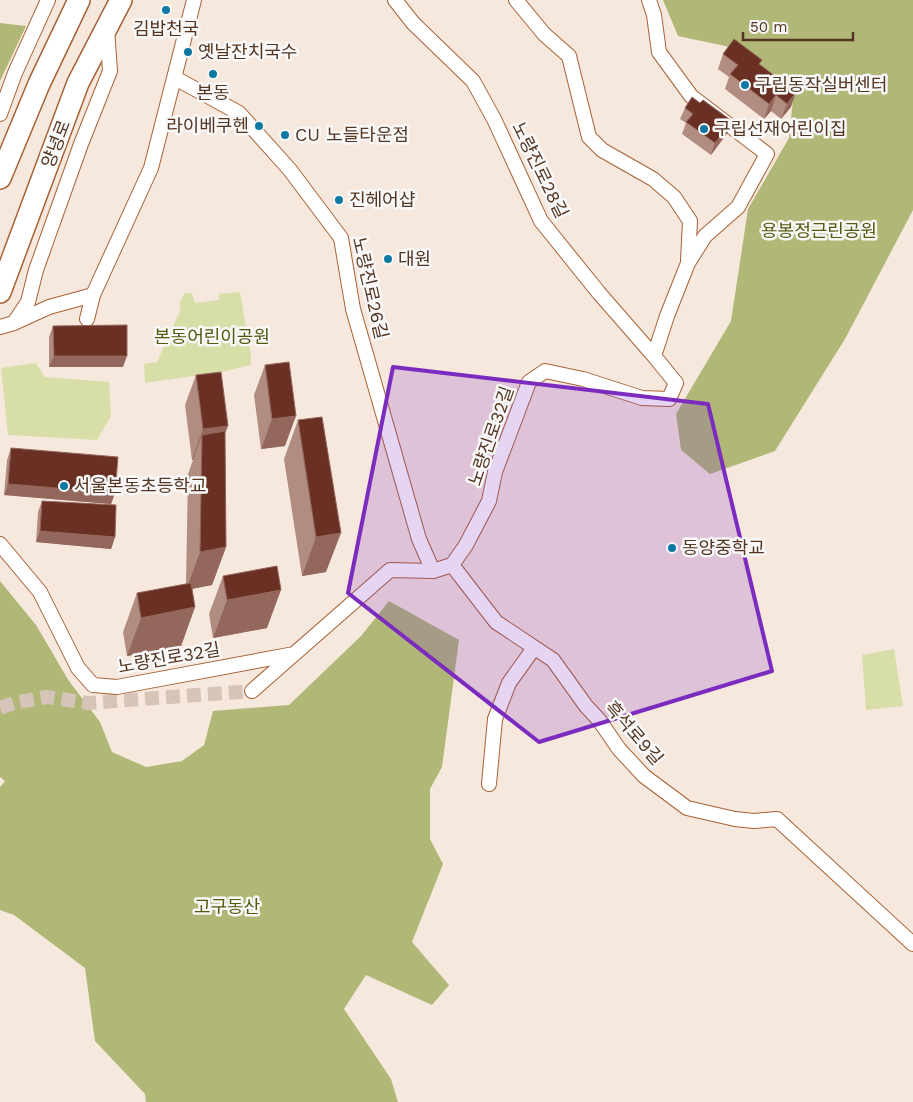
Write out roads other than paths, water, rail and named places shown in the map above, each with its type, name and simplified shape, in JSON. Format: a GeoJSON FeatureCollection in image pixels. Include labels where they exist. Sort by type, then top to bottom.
{"type":"FeatureCollection","features":[{"type":"Feature","properties":{"kind":"main road"},"geometry":{"type":"LineString","coordinates":[[0,178],[39,84],[80,0]]}},
{"type":"Feature","properties":{"kind":"main road","name":"양녕로"},"geometry":{"type":"LineString","coordinates":[[0,292],[78,84],[106,26],[121,0]]}},
{"type":"Feature","properties":{"kind":"street"},"geometry":{"type":"LineString","coordinates":[[0,114],[15,73],[48,0]]}},
{"type":"Feature","properties":{"kind":"street"},"geometry":{"type":"LineString","coordinates":[[87,320],[93,295],[152,168],[194,0]]}},
{"type":"Feature","properties":{"kind":"street","name":"노량진로28길"},"geometry":{"type":"LineString","coordinates":[[395,0],[413,23],[473,81],[494,119],[541,221],[599,293],[654,356]]}},
{"type":"Feature","properties":{"kind":"street"},"geometry":{"type":"LineString","coordinates":[[516,0],[544,34],[569,56],[589,137],[602,150],[653,179],[674,198],[690,221],[688,264]]}},
{"type":"Feature","properties":{"kind":"street"},"geometry":{"type":"LineString","coordinates":[[650,0],[659,52],[691,96],[767,154],[738,207],[705,236],[688,264],[667,316],[654,356]]}},
{"type":"Feature","properties":{"kind":"street"},"geometry":{"type":"LineString","coordinates":[[14,323],[28,302],[36,270],[81,144],[110,71],[106,26]]}},
{"type":"Feature","properties":{"kind":"street","name":"노량진로26길"},"geometry":{"type":"LineString","coordinates":[[175,78],[239,114],[290,170],[341,238],[353,309],[419,539],[433,571]]}},
{"type":"Feature","properties":{"kind":"street"},"geometry":{"type":"LineString","coordinates":[[0,327],[14,323],[49,307],[93,295]]}},
{"type":"Feature","properties":{"kind":"street","name":"노량진로32길"},"geometry":{"type":"LineString","coordinates":[[452,565],[466,545],[490,501],[496,472],[529,382],[545,371],[583,379],[642,398],[668,399],[676,383],[654,356]]}},
{"type":"Feature","properties":{"kind":"street","name":"노량진로32길"},"geometry":{"type":"LineString","coordinates":[[0,544],[40,592],[78,668],[93,685],[117,688],[294,654]]}},
{"type":"Feature","properties":{"kind":"street"},"geometry":{"type":"LineString","coordinates":[[252,691],[390,570],[433,571],[452,565]]}},
{"type":"Feature","properties":{"kind":"street","name":"흑석로9길"},"geometry":{"type":"LineString","coordinates":[[452,565],[496,622],[553,660],[586,706],[600,720],[619,749],[644,776],[687,808],[735,820],[754,821],[777,818],[913,944]]}},
{"type":"Feature","properties":{"kind":"street"},"geometry":{"type":"LineString","coordinates":[[489,784],[495,719],[509,683],[534,648]]}},
{"type":"Feature","properties":{"kind":"tunnel"},"geometry":{"type":"LineString","coordinates":[[0,708],[14,703],[47,697],[88,703],[252,691]]}},
{"type":"Feature","properties":{"kind":"place","name":"김밥천국"},"geometry":{"type":"Point","coordinates":[166,10]}},
{"type":"Feature","properties":{"kind":"place","name":"옛날잔치국수"},"geometry":{"type":"Point","coordinates":[188,52]}},
{"type":"Feature","properties":{"kind":"place","name":"본동"},"geometry":{"type":"Point","coordinates":[213,74]}},
{"type":"Feature","properties":{"kind":"place","name":"구립동작실버센터"},"geometry":{"type":"Point","coordinates":[745,85]}},
{"type":"Feature","properties":{"kind":"place","name":"라이베쿠헨"},"geometry":{"type":"Point","coordinates":[259,126]}},
{"type":"Feature","properties":{"kind":"place","name":"구립선재어린이집"},"geometry":{"type":"Point","coordinates":[704,129]}},
{"type":"Feature","properties":{"kind":"place","name":"CU 노들타운점"},"geometry":{"type":"Point","coordinates":[285,135]}},
{"type":"Feature","properties":{"kind":"place","name":"진헤어샵"},"geometry":{"type":"Point","coordinates":[339,200]}},
{"type":"Feature","properties":{"kind":"place","name":"대원"},"geometry":{"type":"Point","coordinates":[388,259]}},
{"type":"Feature","properties":{"kind":"place","name":"서울본동초등학교"},"geometry":{"type":"Point","coordinates":[64,486]}},
{"type":"Feature","properties":{"kind":"place","name":"동양중학교"},"geometry":{"type":"Point","coordinates":[672,548]}},
{"type":"Feature","properties":{"kind":"park label","name":"용봉정근린공원"},"geometry":{"type":"Point","coordinates":[819,231]}},
{"type":"Feature","properties":{"kind":"park label","name":"본동어린이공원"},"geometry":{"type":"Point","coordinates":[212,337]}},
{"type":"Feature","properties":{"kind":"park label","name":"고구동산"},"geometry":{"type":"Point","coordinates":[227,907]}}]}
